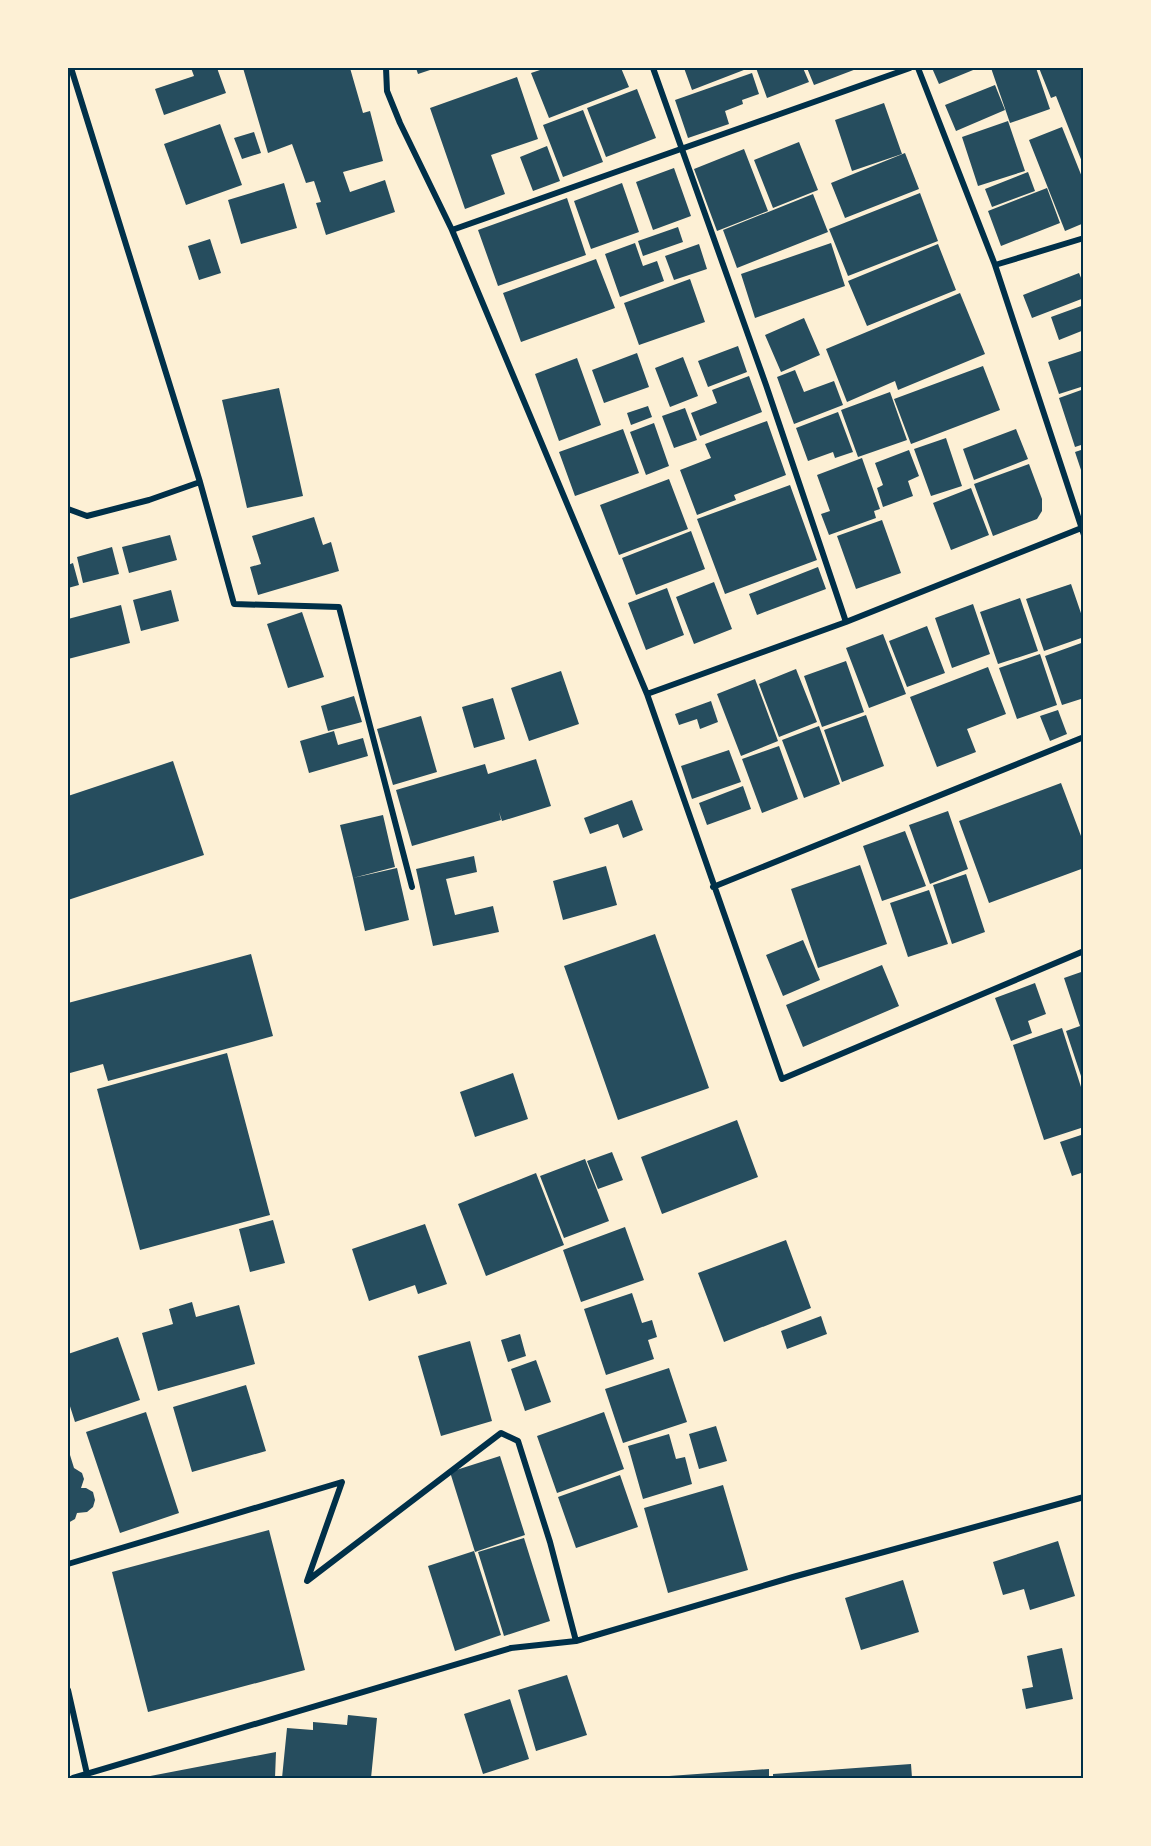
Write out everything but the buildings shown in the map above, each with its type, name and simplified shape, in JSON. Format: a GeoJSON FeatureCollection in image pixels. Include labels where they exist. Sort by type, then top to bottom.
{"type":"FeatureCollection","features":[{"type":"Feature","properties":{"kind":"street"},"geometry":{"type":"LineString","coordinates":[[71,68],[200,482],[234,604],[339,607],[412,887]]}},
{"type":"Feature","properties":{"kind":"street"},"geometry":{"type":"LineString","coordinates":[[386,68],[387,91],[400,123],[452,230],[647,694],[782,1079],[1083,951]]}},
{"type":"Feature","properties":{"kind":"street"},"geometry":{"type":"LineString","coordinates":[[653,68],[846,622]]}},
{"type":"Feature","properties":{"kind":"street"},"geometry":{"type":"LineString","coordinates":[[452,230],[910,68]]}},
{"type":"Feature","properties":{"kind":"street"},"geometry":{"type":"LineString","coordinates":[[918,68],[994,265],[1083,535]]}},
{"type":"Feature","properties":{"kind":"street"},"geometry":{"type":"LineString","coordinates":[[994,265],[1083,238]]}},
{"type":"Feature","properties":{"kind":"street"},"geometry":{"type":"LineString","coordinates":[[68,509],[87,516],[149,500],[200,482]]}},
{"type":"Feature","properties":{"kind":"street"},"geometry":{"type":"LineString","coordinates":[[647,694],[846,622],[1082,527]]}},
{"type":"Feature","properties":{"kind":"street"},"geometry":{"type":"LineString","coordinates":[[713,887],[1083,737]]}},
{"type":"Feature","properties":{"kind":"street"},"geometry":{"type":"LineString","coordinates":[[68,1564],[342,1482],[308,1581],[501,1433],[519,1441],[576,1641]]}},
{"type":"Feature","properties":{"kind":"street"},"geometry":{"type":"LineString","coordinates":[[73,1779],[511,1648],[576,1641],[793,1577],[1083,1497]]}},
{"type":"Feature","properties":{"kind":"street"},"geometry":{"type":"LineString","coordinates":[[68,1690],[87,1774]]}}]}
